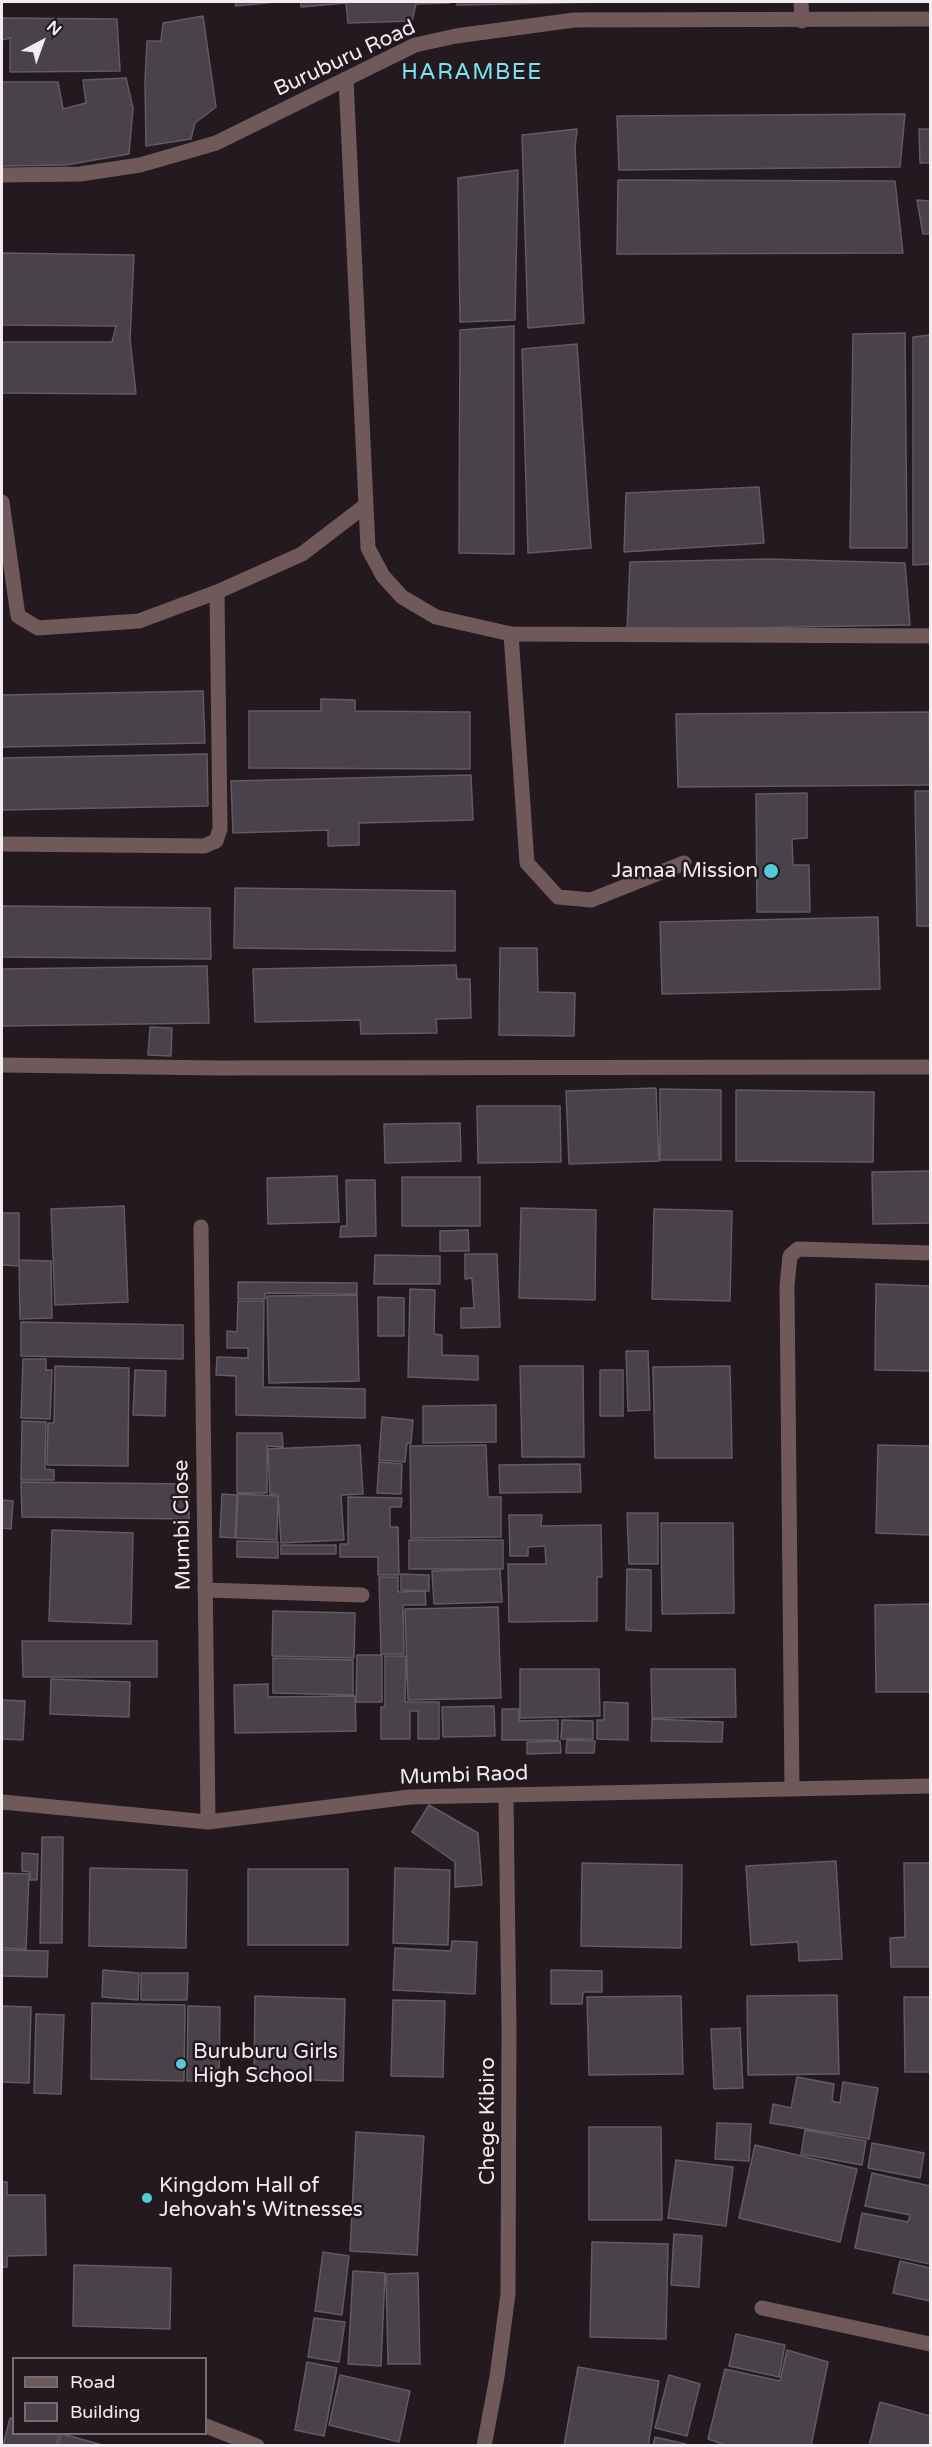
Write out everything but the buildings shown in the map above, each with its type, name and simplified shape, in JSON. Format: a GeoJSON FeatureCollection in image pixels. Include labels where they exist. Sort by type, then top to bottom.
{"type":"FeatureCollection","features":[{"type":"Feature","properties":{"kind":"street"},"geometry":{"type":"LineString","coordinates":[[801,2],[802,21]]}},
{"type":"Feature","properties":{"kind":"street","name":"Buruburu Road"},"geometry":{"type":"LineString","coordinates":[[2,175],[80,174],[140,165],[216,143],[415,45],[456,36],[562,22],[930,19]]}},
{"type":"Feature","properties":{"kind":"street"},"geometry":{"type":"LineString","coordinates":[[346,79],[368,548],[383,576],[402,597],[436,617],[511,634],[930,636]]}},
{"type":"Feature","properties":{"kind":"street"},"geometry":{"type":"LineString","coordinates":[[2,502],[18,616],[38,628],[139,621],[217,592],[302,554],[366,505]]}},
{"type":"Feature","properties":{"kind":"street"},"geometry":{"type":"LineString","coordinates":[[2,844],[204,846],[216,841],[220,829],[217,592]]}},
{"type":"Feature","properties":{"kind":"street"},"geometry":{"type":"LineString","coordinates":[[511,634],[527,863],[558,897],[591,900],[684,863]]}},
{"type":"Feature","properties":{"kind":"street"},"geometry":{"type":"LineString","coordinates":[[2,1065],[220,1068],[930,1067]]}},
{"type":"Feature","properties":{"kind":"street","name":"Mumbi Close"},"geometry":{"type":"LineString","coordinates":[[201,1227],[208,1822]]}},
{"type":"Feature","properties":{"kind":"street"},"geometry":{"type":"LineString","coordinates":[[792,1789],[787,1286],[790,1256],[798,1249],[930,1253]]}},
{"type":"Feature","properties":{"kind":"street"},"geometry":{"type":"LineString","coordinates":[[205,1590],[362,1595]]}},
{"type":"Feature","properties":{"kind":"street","name":"Mumbi Raod"},"geometry":{"type":"LineString","coordinates":[[2,1802],[208,1822],[410,1797],[930,1786]]}},
{"type":"Feature","properties":{"kind":"street","name":"Chege Kibiro"},"geometry":{"type":"LineString","coordinates":[[483,2445],[497,2377],[508,2294],[509,2028],[506,1796]]}},
{"type":"Feature","properties":{"kind":"street"},"geometry":{"type":"LineString","coordinates":[[762,2308],[930,2344]]}},
{"type":"Feature","properties":{"kind":"street"},"geometry":{"type":"LineString","coordinates":[[207,2426],[257,2445]]}},
{"type":"Feature","properties":{"kind":"place","name":"Jamaa Mission"},"geometry":{"type":"Point","coordinates":[771,871]}},
{"type":"Feature","properties":{"kind":"place","name":"Buruburu Girls High School"},"geometry":{"type":"Point","coordinates":[181,2064]}},
{"type":"Feature","properties":{"kind":"place","name":"Kingdom Hall of Jehovah's Witnesses"},"geometry":{"type":"Point","coordinates":[147,2198]}},
{"type":"Feature","properties":{"kind":"district","name":"HARAMBEE"},"geometry":{"type":"Point","coordinates":[472,73]}}]}
